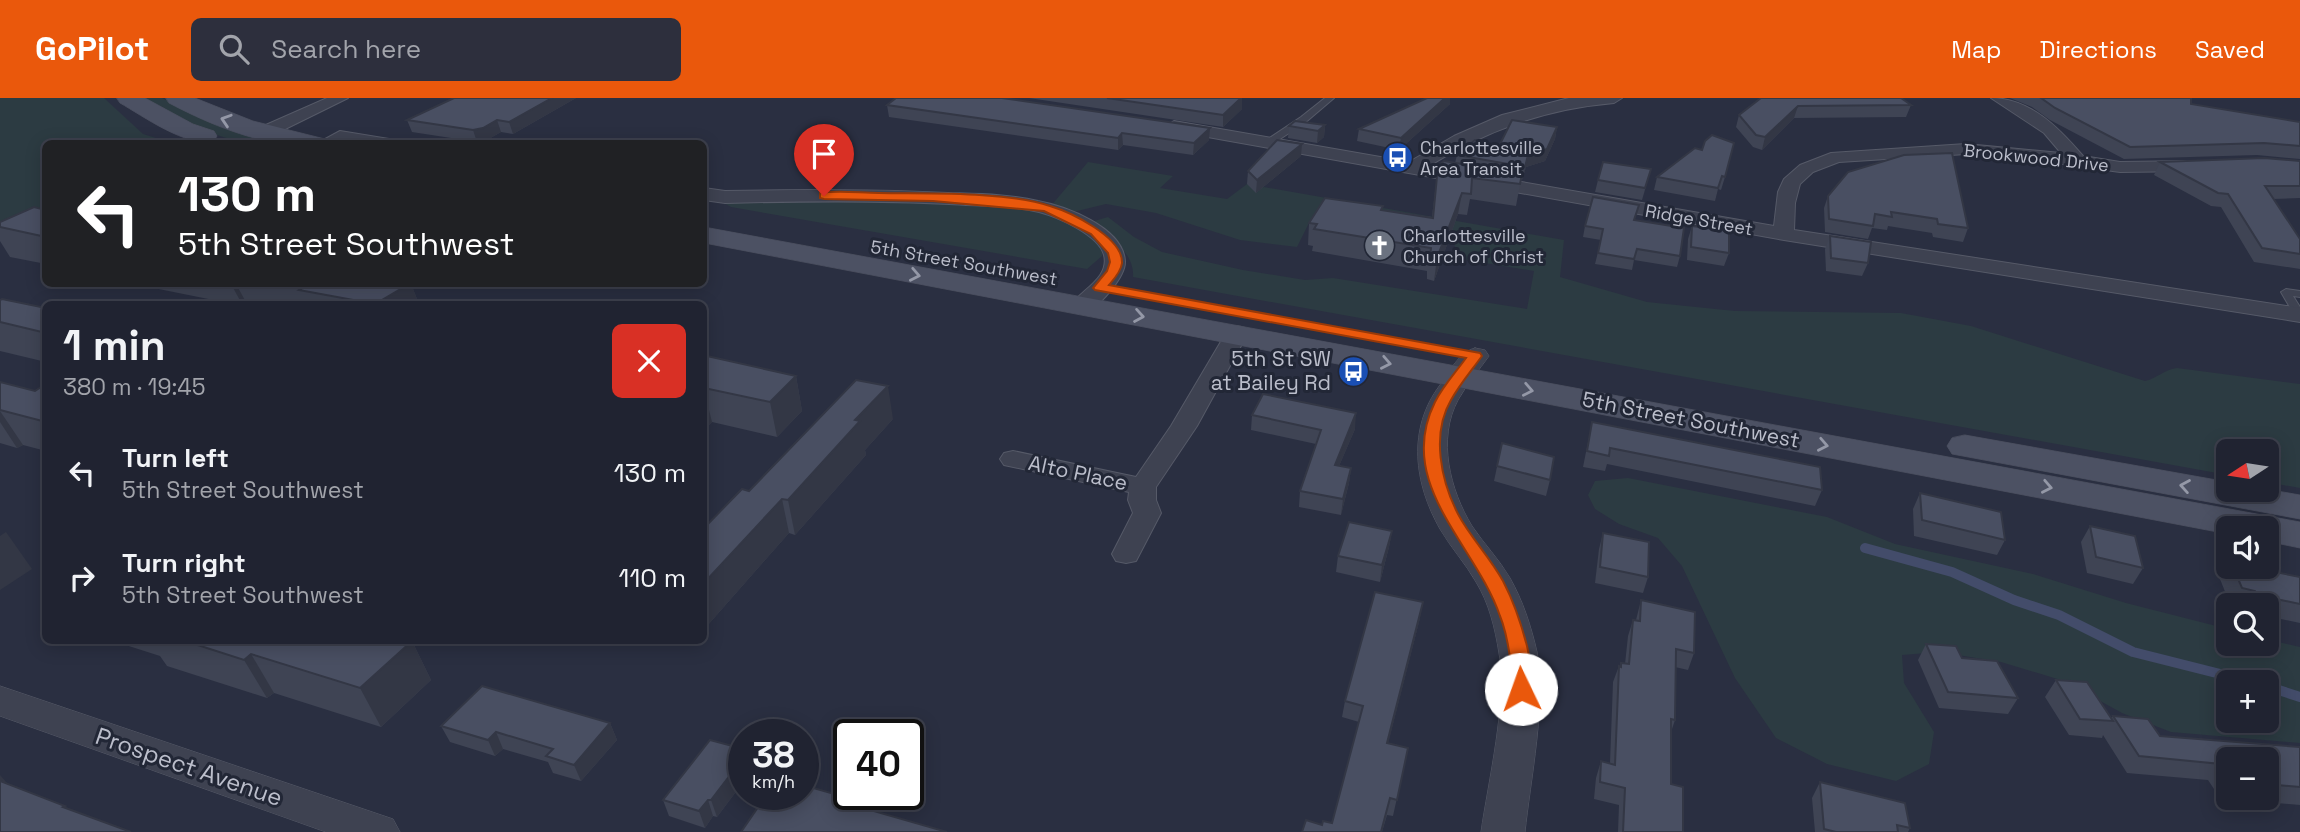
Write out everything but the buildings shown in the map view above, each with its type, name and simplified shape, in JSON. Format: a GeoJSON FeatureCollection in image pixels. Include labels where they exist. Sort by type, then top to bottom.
{"type":"FeatureCollection","features":[{"type":"Feature","properties":{"kind":"main road"},"geometry":{"type":"LineString","coordinates":[[128,98],[185,129],[217,140]]}},
{"type":"Feature","properties":{"kind":"main road"},"geometry":{"type":"LineString","coordinates":[[177,98],[202,112],[299,140]]}},
{"type":"Feature","properties":{"kind":"main road","name":"5th Street Southwest"},"geometry":{"type":"LineString","coordinates":[[707,216],[1091,297],[1237,333],[1468,366],[2300,535]]}},
{"type":"Feature","properties":{"kind":"main road","name":"5th Street Southwest"},"geometry":{"type":"LineString","coordinates":[[707,235],[1091,297],[1468,366],[2300,507]]}},
{"type":"Feature","properties":{"kind":"street"},"geometry":{"type":"LineString","coordinates":[[265,132],[340,98]]}},
{"type":"Feature","properties":{"kind":"street"},"geometry":{"type":"LineString","coordinates":[[1412,168],[1444,148],[1520,112],[1569,102],[1614,98]]}},
{"type":"Feature","properties":{"kind":"street"},"geometry":{"type":"LineString","coordinates":[[1999,98],[2050,129],[2077,161]]}},
{"type":"Feature","properties":{"kind":"street","name":"Ridge Street"},"geometry":{"type":"LineString","coordinates":[[1157,123],[1784,234],[2300,314]]}},
{"type":"Feature","properties":{"kind":"street"},"geometry":{"type":"LineString","coordinates":[[332,140],[340,136],[364,140]]}},
{"type":"Feature","properties":{"kind":"street","name":"Brookwood Drive"},"geometry":{"type":"LineString","coordinates":[[1784,234],[1785,191],[1790,180],[1821,161],[1837,157],[1966,149],[2012,152],[2136,168],[2216,165]]}},
{"type":"Feature","properties":{"kind":"street"},"geometry":{"type":"LineString","coordinates":[[707,194],[724,197],[933,197],[1047,208],[1095,232],[1114,252],[1116,262],[1113,272],[1091,297]]}},
{"type":"Feature","properties":{"kind":"street"},"geometry":{"type":"LineString","coordinates":[[1126,554],[1147,513],[1142,500],[1143,487],[1184,426],[1237,333]]}},
{"type":"Feature","properties":{"kind":"street"},"geometry":{"type":"LineString","coordinates":[[1468,366],[1438,411],[1433,438],[1433,470],[1442,499],[1457,529],[1494,580],[1510,617],[1519,656],[1521,689],[1503,832]]}},
{"type":"Feature","properties":{"kind":"street","name":"Alto Place"},"geometry":{"type":"LineString","coordinates":[[1013,459],[1143,487]]}},
{"type":"Feature","properties":{"kind":"street","name":"Prospect Avenue"},"geometry":{"type":"LineString","coordinates":[[0,701],[378,832]]}},
{"type":"Feature","properties":{"kind":"lane"},"geometry":{"type":"LineString","coordinates":[[1268,143],[1330,98]]}},
{"type":"Feature","properties":{"kind":"lane"},"geometry":{"type":"LineString","coordinates":[[2300,294],[2286,292],[2300,314]]}},
{"type":"Feature","properties":{"kind":"shaded area"},"geometry":{"type":"Polygon","coordinates":[[[0,98],[104,98],[143,134],[162,140],[42,140],[42,213],[0,225],[0,98]]]}},
{"type":"Feature","properties":{"kind":"shaded area"},"geometry":{"type":"Polygon","coordinates":[[[142,98],[162,98],[207,120],[279,140],[234,140],[181,120],[142,98]]]}},
{"type":"Feature","properties":{"kind":"shaded area"},"geometry":{"type":"Polygon","coordinates":[[[1088,162],[1173,176],[1160,188],[1227,199],[1247,184],[1564,240],[1560,277],[1647,302],[1735,311],[1901,313],[1971,326],[2145,381],[2177,368],[2300,384],[2300,488],[2279,484],[2279,439],[2216,439],[2216,473],[1133,277],[1130,260],[1125,252],[1091,222],[1108,217],[1134,237],[1162,252],[1243,270],[1305,280],[1333,278],[1527,309],[1534,271],[1461,259],[1452,240],[1388,231],[1323,214],[1312,217],[1297,247],[1240,240],[1156,213],[1106,204],[1069,213],[1050,207],[1088,162]]]}},
{"type":"Feature","properties":{"kind":"shaded area"},"geometry":{"type":"Polygon","coordinates":[[[880,199],[1012,205],[1037,209],[1079,227],[1102,246],[1102,256],[1087,269],[731,207],[724,203],[880,199]]]}},
{"type":"Feature","properties":{"kind":"shaded area"},"geometry":{"type":"Polygon","coordinates":[[[1628,478],[1827,517],[1895,544],[2033,574],[2126,603],[2216,626],[2216,656],[2279,656],[2279,642],[2300,647],[2300,743],[2171,732],[2122,713],[2064,681],[2001,662],[1939,652],[1902,655],[1904,683],[1934,732],[1929,764],[1896,781],[1827,764],[1776,738],[1735,678],[1682,566],[1658,538],[1619,524],[1595,509],[1588,495],[1595,481],[1628,478]]]}},
{"type":"Feature","properties":{"kind":"waterway"},"geometry":{"type":"LineString","coordinates":[[1865,548],[1952,572],[2014,600],[2059,615],[2133,652],[2216,673]]}},
{"type":"Feature","properties":{"kind":"waterway"},"geometry":{"type":"LineString","coordinates":[[2279,690],[2300,697]]}},
{"type":"Feature","properties":{"kind":"place","name":"Charlottesville Area Transit"},"geometry":{"type":"Point","coordinates":[1397,158]}},
{"type":"Feature","properties":{"kind":"place","name":"Charlottesville Church of Christ"},"geometry":{"type":"Point","coordinates":[1380,246]}},
{"type":"Feature","properties":{"kind":"place","name":"5th St SW at Bailey Rd"},"geometry":{"type":"Point","coordinates":[1354,371]}},
{"type":"Feature","properties":{"kind":"route"},"geometry":{"type":"LineString","coordinates":[[824,196],[933,197],[1047,208],[1095,232],[1105,239],[1114,252],[1116,262],[1113,272],[1100,288],[1475,356],[1438,411],[1433,438],[1433,470],[1442,499],[1457,529],[1494,580],[1510,617],[1519,656],[1521,689]]}}]}
